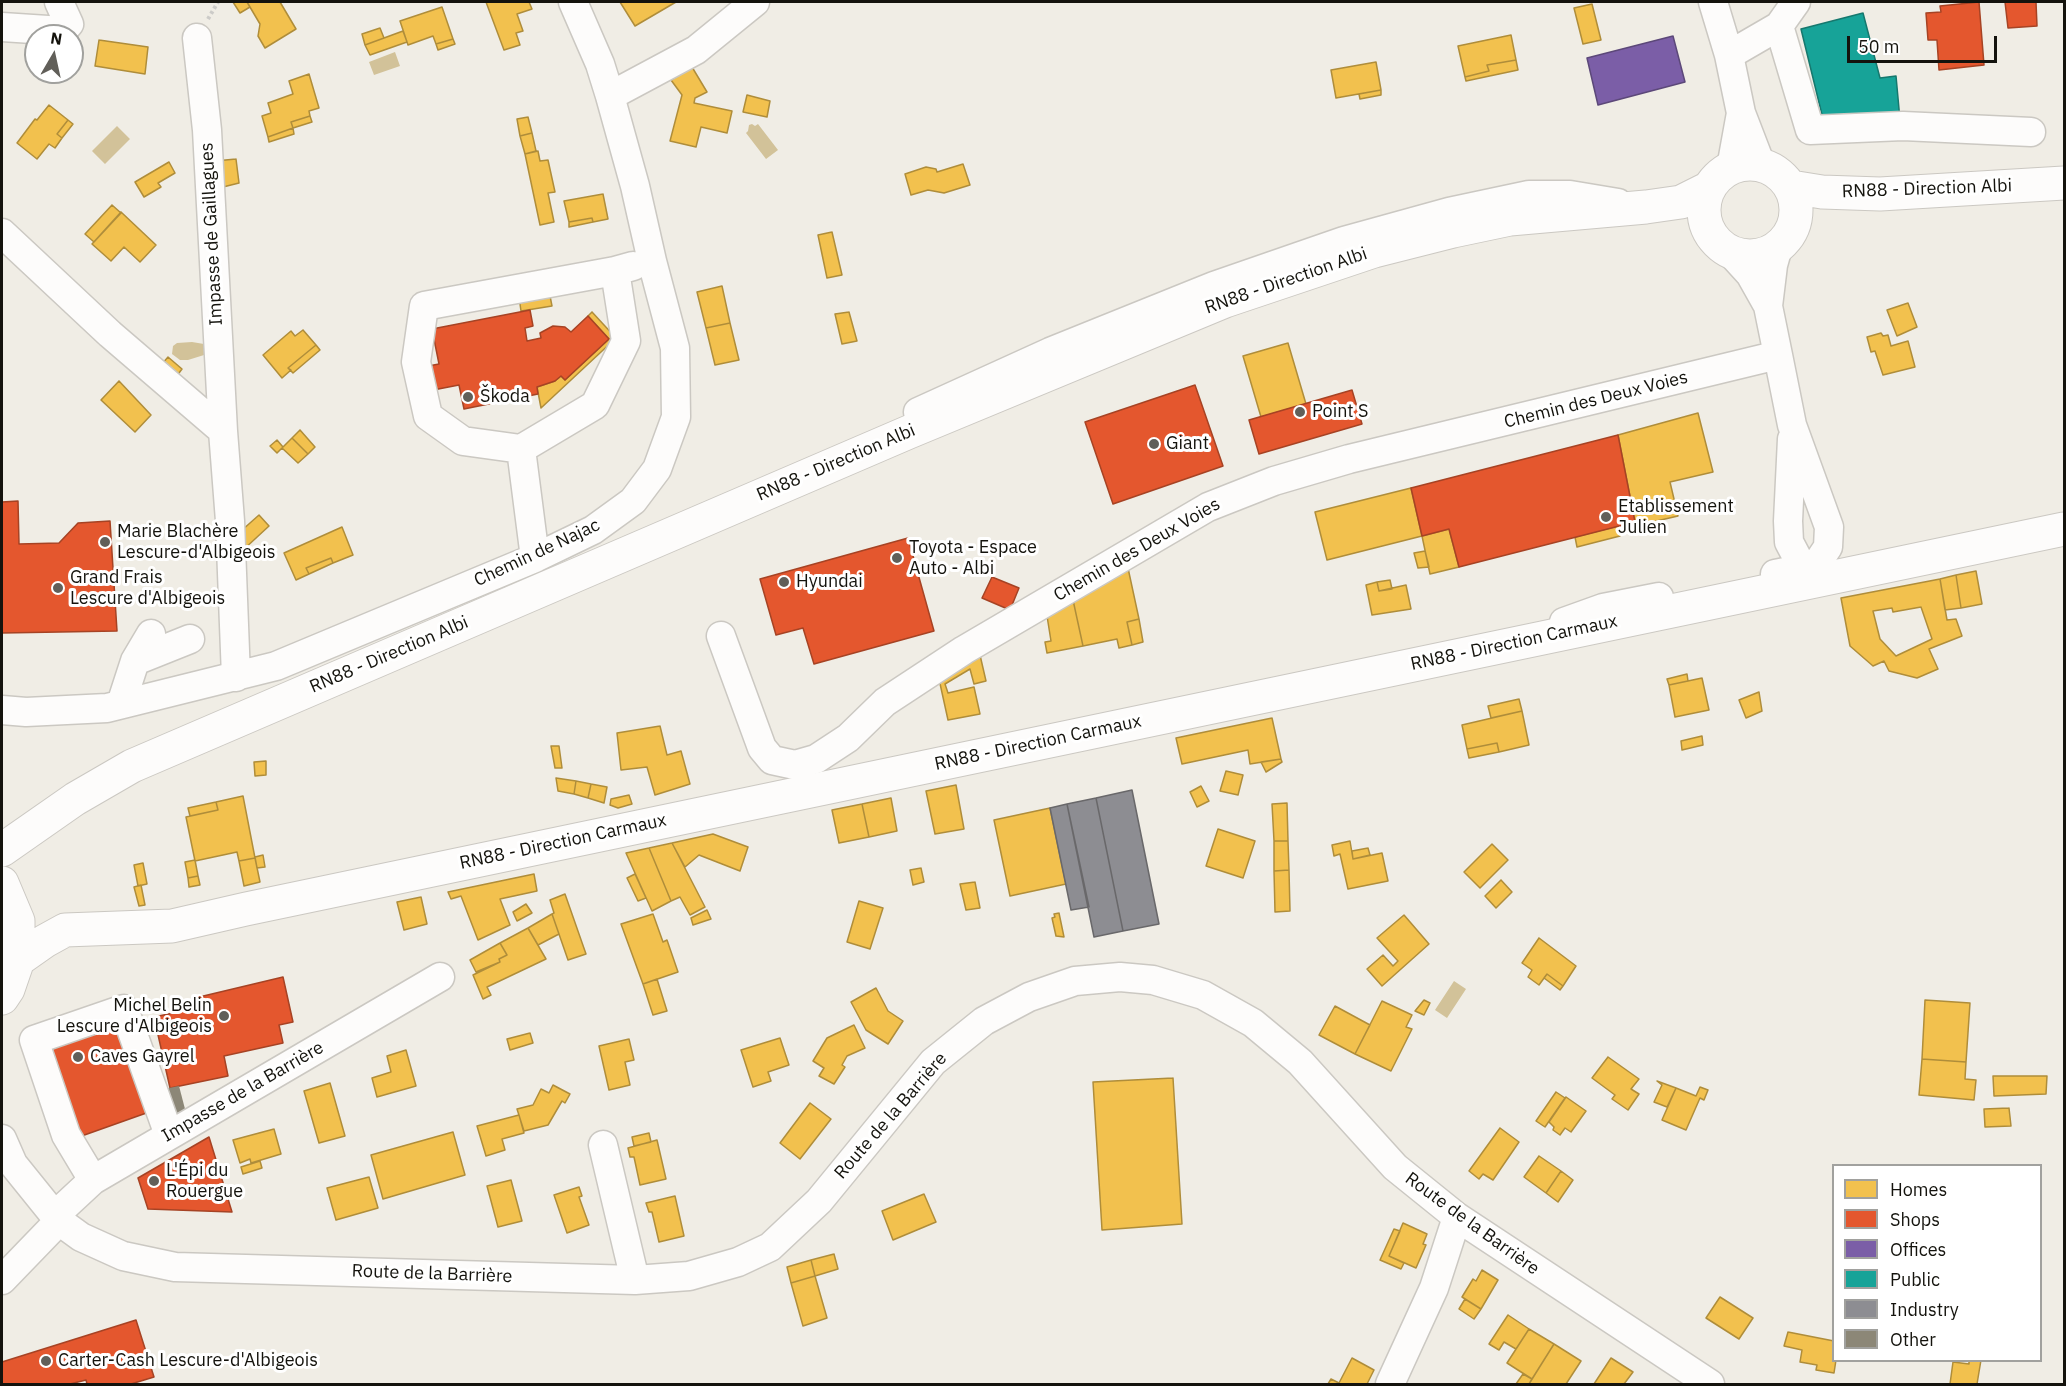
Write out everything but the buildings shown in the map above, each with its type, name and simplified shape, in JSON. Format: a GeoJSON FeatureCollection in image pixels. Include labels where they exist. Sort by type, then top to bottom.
{"type":"FeatureCollection","features":[{"type":"Feature","properties":{"kind":"main road"},"geometry":{"type":"LineString","coordinates":[[1773,170],[1791,187],[1795,200],[1795,219],[1787,238],[1778,247],[1763,254],[1746,256],[1730,252],[1718,243],[1709,231],[1704,218],[1704,202],[1734,174],[1773,170]]}},
{"type":"Feature","properties":{"kind":"main road","name":"RN88 - Direction Albi"},"geometry":{"type":"LineString","coordinates":[[2,850],[75,799],[132,766],[1083,358],[1246,294],[1374,251],[1453,231],[1510,219],[1682,202],[1734,174]]}},
{"type":"Feature","properties":{"kind":"main road","name":"RN88 - Direction Albi"},"geometry":{"type":"LineString","coordinates":[[1791,187],[1822,192],[1880,194],[2064,183]]}},
{"type":"Feature","properties":{"kind":"main road","name":"RN88 - Direction Carmaux"},"geometry":{"type":"LineString","coordinates":[[18,960],[65,930],[172,926],[1486,648],[1810,575],[2064,529]]}},
{"type":"Feature","properties":{"kind":"main road"},"geometry":{"type":"LineString","coordinates":[[2,883],[18,921],[18,960],[8,989],[2,998]]}},
{"type":"Feature","properties":{"kind":"street"},"geometry":{"type":"LineString","coordinates":[[2,27],[63,31],[69,24],[58,2]]}},
{"type":"Feature","properties":{"kind":"street","name":"Chemin de Najac"},"geometry":{"type":"LineString","coordinates":[[2,710],[95,708],[121,704],[276,666],[535,558],[593,530],[633,501],[657,468],[676,417],[675,348],[610,96],[600,64],[573,2]]}},
{"type":"Feature","properties":{"kind":"street"},"geometry":{"type":"LineString","coordinates":[[610,96],[696,50],[755,2]]}},
{"type":"Feature","properties":{"kind":"street"},"geometry":{"type":"LineString","coordinates":[[1713,2],[1729,55],[1741,113],[1734,174]]}},
{"type":"Feature","properties":{"kind":"street"},"geometry":{"type":"LineString","coordinates":[[1729,55],[1779,26],[1796,2]]}},
{"type":"Feature","properties":{"kind":"street"},"geometry":{"type":"LineString","coordinates":[[1779,26],[1810,130],[1902,126],[2031,132]]}},
{"type":"Feature","properties":{"kind":"street","name":"Impasse de Gaillagues"},"geometry":{"type":"LineString","coordinates":[[197,38],[207,130],[230,520],[236,677]]}},
{"type":"Feature","properties":{"kind":"street"},"geometry":{"type":"LineString","coordinates":[[2,233],[110,334],[223,431]]}},
{"type":"Feature","properties":{"kind":"street"},"geometry":{"type":"LineString","coordinates":[[1768,306],[1778,247]]}},
{"type":"Feature","properties":{"kind":"street"},"geometry":{"type":"LineString","coordinates":[[1730,252],[1750,274],[1768,306],[1792,425],[1829,527],[1828,547],[1810,575],[1789,542],[1792,425]]}},
{"type":"Feature","properties":{"kind":"street"},"geometry":{"type":"LineString","coordinates":[[615,271],[626,341],[595,405],[521,449],[463,441],[428,416],[416,362],[424,306],[615,271],[652,261]]}},
{"type":"Feature","properties":{"kind":"street","name":"Chemin des Deux Voies"},"geometry":{"type":"LineString","coordinates":[[721,636],[762,748],[772,760],[795,765],[816,759],[848,738],[885,702],[964,650],[1208,507],[1274,481],[1348,459],[1778,355]]}},
{"type":"Feature","properties":{"kind":"street"},"geometry":{"type":"LineString","coordinates":[[521,449],[535,558]]}},
{"type":"Feature","properties":{"kind":"street"},"geometry":{"type":"LineString","coordinates":[[121,704],[135,661],[151,634]]}},
{"type":"Feature","properties":{"kind":"street"},"geometry":{"type":"LineString","coordinates":[[135,661],[190,639]]}},
{"type":"Feature","properties":{"kind":"street","name":"Route de la Barrière"},"geometry":{"type":"LineString","coordinates":[[2,1139],[13,1164],[57,1219],[81,1237],[123,1256],[175,1267],[635,1280],[689,1276],[738,1263],[770,1247],[819,1201],[933,1062],[984,1021],[1029,997],[1075,981],[1120,976],[1153,980],[1203,995],[1253,1023],[1300,1062],[1395,1167],[1457,1217],[1700,1382]]}},
{"type":"Feature","properties":{"kind":"street","name":"Impasse de la Barrière"},"geometry":{"type":"LineString","coordinates":[[2,1281],[11,1254],[57,1219],[65,1206],[93,1180],[440,977]]}},
{"type":"Feature","properties":{"kind":"street"},"geometry":{"type":"LineString","coordinates":[[93,1180],[66,1135],[34,1040],[124,1009],[169,1135]]}},
{"type":"Feature","properties":{"kind":"street"},"geometry":{"type":"LineString","coordinates":[[603,1145],[635,1280]]}},
{"type":"Feature","properties":{"kind":"street"},"geometry":{"type":"LineString","coordinates":[[1390,1384],[1434,1288],[1457,1217]]}},
{"type":"Feature","properties":{"kind":"shaded area"},"geometry":{"type":"Polygon","coordinates":[[[395,52],[400,66],[374,75],[369,62],[395,52]]]}},
{"type":"Feature","properties":{"kind":"shaded area"},"geometry":{"type":"Polygon","coordinates":[[[758,124],[778,150],[766,159],[746,133],[749,125],[755,126],[758,124]]]}},
{"type":"Feature","properties":{"kind":"shaded area"},"geometry":{"type":"Polygon","coordinates":[[[117,126],[130,139],[105,164],[92,151],[117,126]]]}},
{"type":"Feature","properties":{"kind":"shaded area"},"geometry":{"type":"Polygon","coordinates":[[[177,343],[204,344],[207,350],[204,355],[180,360],[172,354],[173,346],[177,343]]]}},
{"type":"Feature","properties":{"kind":"shaded area"},"geometry":{"type":"Polygon","coordinates":[[[1454,981],[1466,989],[1447,1018],[1435,1010],[1454,981]]]}},
{"type":"Feature","properties":{"kind":"place","name":"Škoda"},"geometry":{"type":"Point","coordinates":[468,397]}},
{"type":"Feature","properties":{"kind":"place","name":"Point S"},"geometry":{"type":"Point","coordinates":[1300,412]}},
{"type":"Feature","properties":{"kind":"place","name":"Giant"},"geometry":{"type":"Point","coordinates":[1154,444]}},
{"type":"Feature","properties":{"kind":"place","name":"Etablissement Julien"},"geometry":{"type":"Point","coordinates":[1606,517]}},
{"type":"Feature","properties":{"kind":"place","name":"Marie Blachère Lescure-d'Albigeois"},"geometry":{"type":"Point","coordinates":[105,542]}},
{"type":"Feature","properties":{"kind":"place","name":"Toyota - Espace Auto - Albi"},"geometry":{"type":"Point","coordinates":[897,558]}},
{"type":"Feature","properties":{"kind":"place","name":"Hyundai"},"geometry":{"type":"Point","coordinates":[784,582]}},
{"type":"Feature","properties":{"kind":"place","name":"Grand Frais Lescure d'Albigeois"},"geometry":{"type":"Point","coordinates":[58,588]}},
{"type":"Feature","properties":{"kind":"place","name":"Michel Belin Lescure d'Albigeois"},"geometry":{"type":"Point","coordinates":[224,1016]}},
{"type":"Feature","properties":{"kind":"place","name":"Caves Gayrel"},"geometry":{"type":"Point","coordinates":[78,1057]}},
{"type":"Feature","properties":{"kind":"place","name":"L'Épi du Rouergue"},"geometry":{"type":"Point","coordinates":[154,1181]}},
{"type":"Feature","properties":{"kind":"place","name":"Carter-Cash Lescure-d'Albigeois"},"geometry":{"type":"Point","coordinates":[46,1361]}}]}
